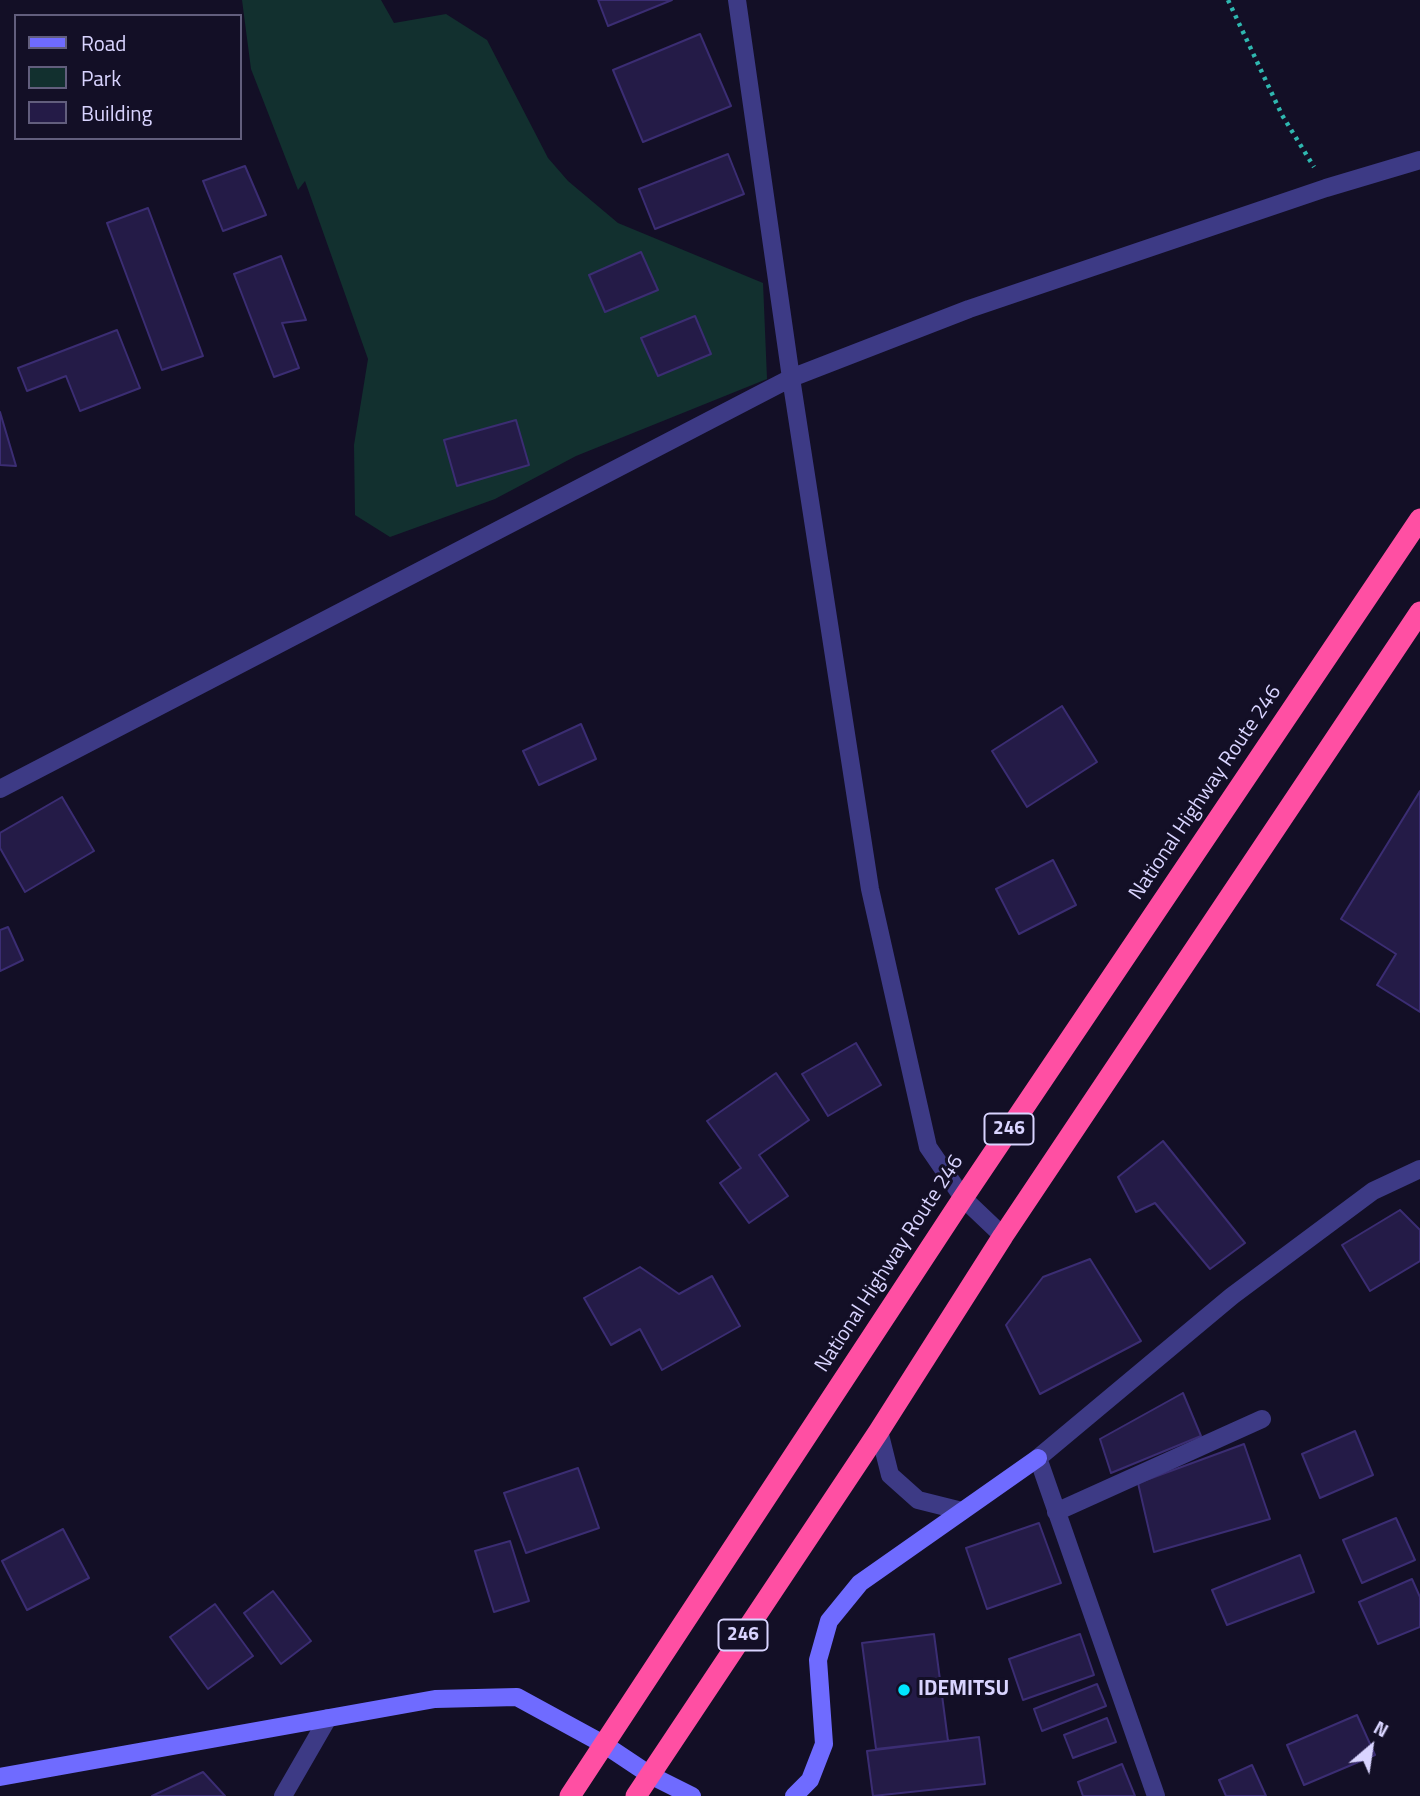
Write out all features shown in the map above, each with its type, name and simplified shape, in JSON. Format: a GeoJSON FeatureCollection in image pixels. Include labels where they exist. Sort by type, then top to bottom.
{"type":"FeatureCollection","features":[{"type":"Feature","properties":{"kind":"highway","name":"National Highway Route 246"},"geometry":{"type":"LineString","coordinates":[[570,1796],[963,1198],[1420,519]]}},
{"type":"Feature","properties":{"kind":"highway","name":"246"},"geometry":{"type":"LineString","coordinates":[[636,1796],[879,1431],[1003,1236],[1420,612]]}},
{"type":"Feature","properties":{"kind":"street"},"geometry":{"type":"LineString","coordinates":[[737,0],[791,378],[870,889],[928,1147],[963,1198],[1003,1236]]}},
{"type":"Feature","properties":{"kind":"street"},"geometry":{"type":"LineString","coordinates":[[0,789],[791,378],[969,309],[1326,188],[1420,160]]}},
{"type":"Feature","properties":{"kind":"street"},"geometry":{"type":"LineString","coordinates":[[794,1796],[810,1780],[824,1744],[818,1660],[829,1621],[860,1583],[1038,1458],[1232,1296],[1373,1191],[1420,1169]]}},
{"type":"Feature","properties":{"kind":"street"},"geometry":{"type":"LineString","coordinates":[[1056,1512],[1262,1419]]}},
{"type":"Feature","properties":{"kind":"street"},"geometry":{"type":"LineString","coordinates":[[879,1431],[890,1475],[918,1500],[962,1511]]}},
{"type":"Feature","properties":{"kind":"street"},"geometry":{"type":"LineString","coordinates":[[1038,1458],[1156,1796]]}},
{"type":"Feature","properties":{"kind":"street"},"geometry":{"type":"LineString","coordinates":[[0,1777],[435,1699],[517,1696],[605,1745],[650,1775],[692,1796]]}},
{"type":"Feature","properties":{"kind":"street"},"geometry":{"type":"LineString","coordinates":[[283,1796],[328,1718]]}},
{"type":"Feature","properties":{"kind":"path"},"geometry":{"type":"LineString","coordinates":[[1228,0],[1282,116],[1326,188]]}},
{"type":"Feature","properties":{"kind":"green space"},"geometry":{"type":"Polygon","coordinates":[[[242,0],[381,0],[394,23],[446,14],[487,40],[548,158],[568,181],[618,223],[763,283],[767,379],[576,456],[495,499],[390,537],[355,515],[354,445],[368,359],[305,181],[298,190],[251,69],[242,0]]]}},
{"type":"Feature","properties":{"kind":"building"},"geometry":{"type":"Polygon","coordinates":[[[598,0],[672,0],[608,26],[598,0]]]}},
{"type":"Feature","properties":{"kind":"building"},"geometry":{"type":"Polygon","coordinates":[[[700,34],[731,106],[643,142],[613,70],[700,34]]]}},
{"type":"Feature","properties":{"kind":"building"},"geometry":{"type":"Polygon","coordinates":[[[728,154],[744,194],[655,229],[639,189],[728,154]]]}},
{"type":"Feature","properties":{"kind":"building"},"geometry":{"type":"Polygon","coordinates":[[[245,166],[266,215],[223,231],[203,181],[245,166]]]}},
{"type":"Feature","properties":{"kind":"building"},"geometry":{"type":"Polygon","coordinates":[[[148,208],[203,356],[162,370],[107,223],[148,208]]]}},
{"type":"Feature","properties":{"kind":"building"},"geometry":{"type":"Polygon","coordinates":[[[641,252],[658,290],[605,312],[589,275],[641,252]]]}},
{"type":"Feature","properties":{"kind":"building"},"geometry":{"type":"Polygon","coordinates":[[[281,256],[306,320],[282,323],[299,368],[274,377],[234,274],[281,256]]]}},
{"type":"Feature","properties":{"kind":"building"},"geometry":{"type":"Polygon","coordinates":[[[695,316],[711,354],[658,376],[641,338],[695,316]]]}},
{"type":"Feature","properties":{"kind":"building"},"geometry":{"type":"Polygon","coordinates":[[[117,330],[140,388],[80,411],[66,376],[27,391],[18,368],[117,330]]]}},
{"type":"Feature","properties":{"kind":"building"},"geometry":{"type":"Polygon","coordinates":[[[0,412],[16,466],[0,465],[0,412]]]}},
{"type":"Feature","properties":{"kind":"building"},"geometry":{"type":"Polygon","coordinates":[[[516,420],[529,465],[457,486],[444,440],[516,420]]]}},
{"type":"Feature","properties":{"kind":"building"},"geometry":{"type":"Polygon","coordinates":[[[1062,706],[1097,762],[1027,807],[992,751],[1062,706]]]}},
{"type":"Feature","properties":{"kind":"building"},"geometry":{"type":"Polygon","coordinates":[[[581,724],[596,759],[539,785],[523,751],[581,724]]]}},
{"type":"Feature","properties":{"kind":"building"},"geometry":{"type":"Polygon","coordinates":[[[1420,791],[1420,1012],[1377,985],[1396,954],[1341,919],[1420,791]]]}},
{"type":"Feature","properties":{"kind":"building"},"geometry":{"type":"Polygon","coordinates":[[[62,797],[94,851],[25,892],[0,848],[0,833],[62,797]]]}},
{"type":"Feature","properties":{"kind":"building"},"geometry":{"type":"Polygon","coordinates":[[[1053,860],[1076,905],[1019,934],[996,889],[1053,860]]]}},
{"type":"Feature","properties":{"kind":"building"},"geometry":{"type":"Polygon","coordinates":[[[8,927],[23,960],[0,971],[0,930],[8,927]]]}},
{"type":"Feature","properties":{"kind":"building"},"geometry":{"type":"Polygon","coordinates":[[[856,1043],[881,1085],[828,1116],[802,1074],[856,1043]]]}},
{"type":"Feature","properties":{"kind":"building"},"geometry":{"type":"Polygon","coordinates":[[[776,1073],[809,1120],[759,1155],[788,1196],[749,1223],[720,1183],[741,1168],[707,1121],[776,1073]]]}},
{"type":"Feature","properties":{"kind":"building"},"geometry":{"type":"Polygon","coordinates":[[[1163,1141],[1245,1243],[1210,1269],[1155,1203],[1136,1212],[1118,1177],[1163,1141]]]}},
{"type":"Feature","properties":{"kind":"building"},"geometry":{"type":"Polygon","coordinates":[[[1400,1210],[1420,1230],[1420,1261],[1370,1291],[1342,1245],[1400,1210]]]}},
{"type":"Feature","properties":{"kind":"building"},"geometry":{"type":"Polygon","coordinates":[[[1090,1259],[1141,1341],[1040,1394],[1006,1325],[1043,1277],[1090,1259]]]}},
{"type":"Feature","properties":{"kind":"building"},"geometry":{"type":"Polygon","coordinates":[[[640,1267],[679,1294],[712,1276],[740,1326],[662,1370],[640,1329],[611,1345],[584,1298],[640,1267]]]}},
{"type":"Feature","properties":{"kind":"building"},"geometry":{"type":"Polygon","coordinates":[[[1183,1393],[1201,1436],[1111,1473],[1100,1439],[1183,1393]]]}},
{"type":"Feature","properties":{"kind":"building"},"geometry":{"type":"Polygon","coordinates":[[[1355,1431],[1373,1475],[1320,1498],[1302,1454],[1355,1431]]]}},
{"type":"Feature","properties":{"kind":"building"},"geometry":{"type":"Polygon","coordinates":[[[1244,1444],[1270,1519],[1154,1552],[1138,1483],[1244,1444]]]}},
{"type":"Feature","properties":{"kind":"building"},"geometry":{"type":"Polygon","coordinates":[[[578,1468],[599,1528],[526,1553],[504,1493],[578,1468]]]}},
{"type":"Feature","properties":{"kind":"building"},"geometry":{"type":"Polygon","coordinates":[[[1396,1518],[1415,1560],[1362,1583],[1343,1540],[1396,1518]]]}},
{"type":"Feature","properties":{"kind":"building"},"geometry":{"type":"Polygon","coordinates":[[[1039,1523],[1061,1583],[987,1609],[966,1548],[1039,1523]]]}},
{"type":"Feature","properties":{"kind":"building"},"geometry":{"type":"Polygon","coordinates":[[[63,1529],[89,1578],[27,1610],[2,1561],[63,1529]]]}},
{"type":"Feature","properties":{"kind":"building"},"geometry":{"type":"Polygon","coordinates":[[[510,1541],[529,1601],[494,1612],[475,1551],[510,1541]]]}},
{"type":"Feature","properties":{"kind":"building"},"geometry":{"type":"Polygon","coordinates":[[[1300,1555],[1314,1592],[1227,1625],[1212,1590],[1300,1555]]]}},
{"type":"Feature","properties":{"kind":"building"},"geometry":{"type":"Polygon","coordinates":[[[1412,1579],[1420,1597],[1420,1627],[1378,1644],[1359,1602],[1412,1579]]]}},
{"type":"Feature","properties":{"kind":"building"},"geometry":{"type":"Polygon","coordinates":[[[273,1591],[311,1641],[281,1664],[244,1613],[273,1591]]]}},
{"type":"Feature","properties":{"kind":"building"},"geometry":{"type":"Polygon","coordinates":[[[215,1604],[253,1656],[208,1689],[170,1637],[215,1604]]]}},
{"type":"Feature","properties":{"kind":"building"},"geometry":{"type":"Polygon","coordinates":[[[934,1634],[948,1741],[876,1749],[862,1643],[934,1634]]]}},
{"type":"Feature","properties":{"kind":"building"},"geometry":{"type":"Polygon","coordinates":[[[1080,1634],[1094,1675],[1023,1700],[1009,1659],[1080,1634]]]}},
{"type":"Feature","properties":{"kind":"building"},"geometry":{"type":"Polygon","coordinates":[[[1097,1684],[1106,1706],[1042,1731],[1034,1709],[1097,1684]]]}},
{"type":"Feature","properties":{"kind":"building"},"geometry":{"type":"Polygon","coordinates":[[[1357,1715],[1375,1755],[1304,1785],[1287,1745],[1357,1715]]]}},
{"type":"Feature","properties":{"kind":"building"},"geometry":{"type":"Polygon","coordinates":[[[1107,1718],[1116,1742],[1073,1758],[1064,1735],[1107,1718]]]}},
{"type":"Feature","properties":{"kind":"building"},"geometry":{"type":"Polygon","coordinates":[[[979,1737],[985,1784],[873,1796],[867,1751],[979,1737]]]}},
{"type":"Feature","properties":{"kind":"building"},"geometry":{"type":"Polygon","coordinates":[[[1122,1764],[1135,1796],[1083,1796],[1078,1782],[1122,1764]]]}},
{"type":"Feature","properties":{"kind":"building"},"geometry":{"type":"Polygon","coordinates":[[[1252,1765],[1266,1796],[1226,1796],[1219,1780],[1252,1765]]]}},
{"type":"Feature","properties":{"kind":"building"},"geometry":{"type":"Polygon","coordinates":[[[203,1772],[225,1796],[152,1796],[203,1772]]]}},
{"type":"Feature","properties":{"kind":"place","name":"IDEMITSU"},"geometry":{"type":"Point","coordinates":[904,1690]}}]}
